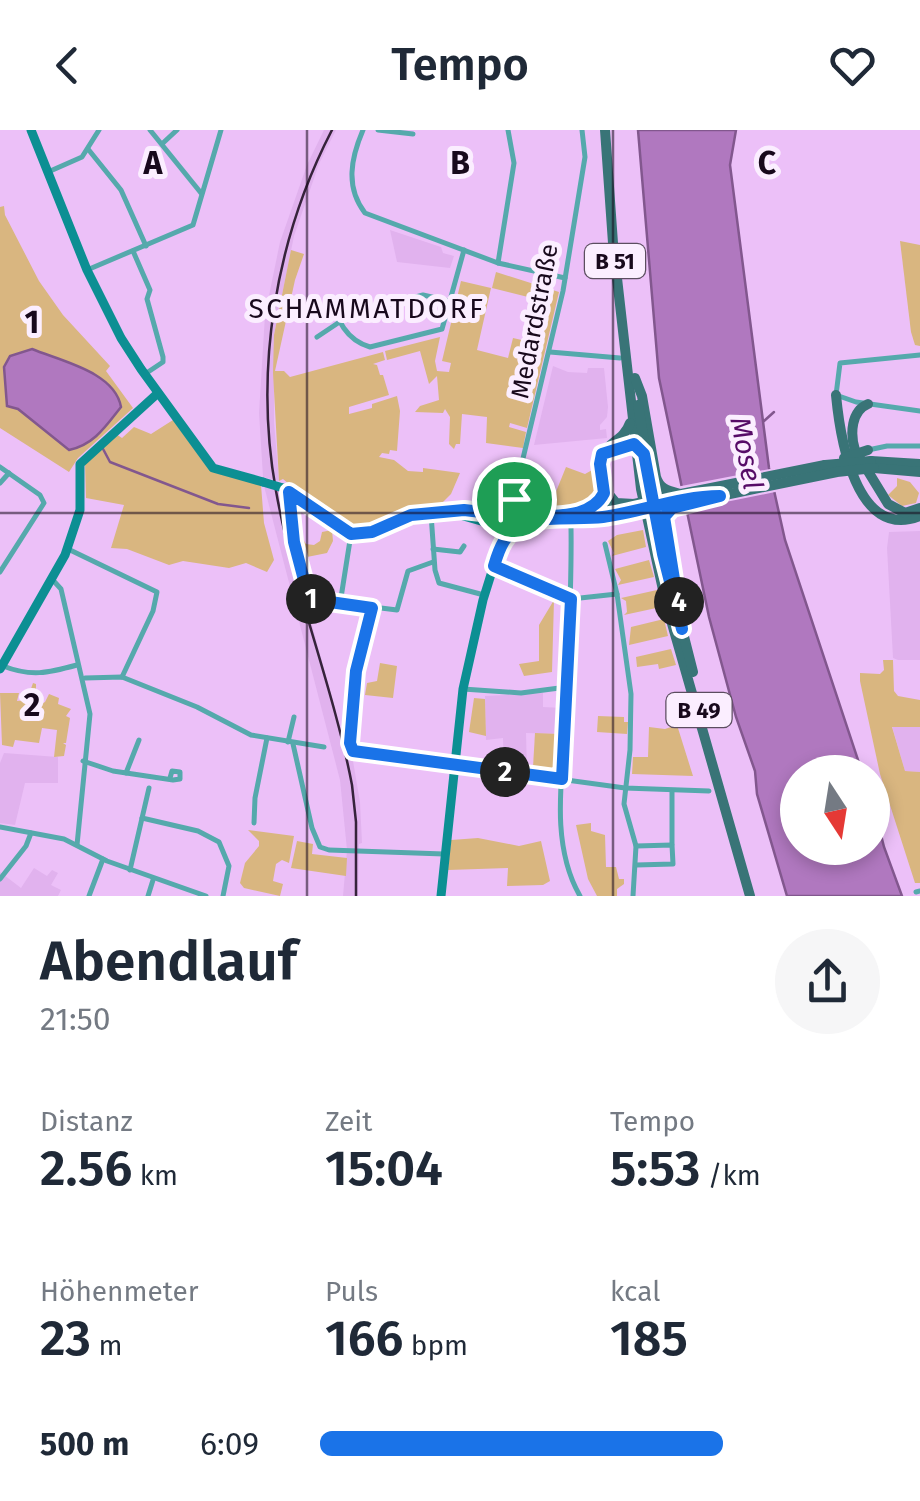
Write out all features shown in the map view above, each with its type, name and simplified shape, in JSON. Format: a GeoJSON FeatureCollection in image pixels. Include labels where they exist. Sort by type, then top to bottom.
{"type":"FeatureCollection","features":[{"type":"Feature","properties":{"kind":"main road","name":"B 51"},"geometry":{"type":"LineString","coordinates":[[607,130],[635,378],[638,476]]}},
{"type":"Feature","properties":{"kind":"main road","name":"B 51"},"geometry":{"type":"LineString","coordinates":[[607,130],[632,418],[638,439]]}},
{"type":"Feature","properties":{"kind":"main road"},"geometry":{"type":"LineString","coordinates":[[635,378],[642,396],[648,455]]}},
{"type":"Feature","properties":{"kind":"main road"},"geometry":{"type":"LineString","coordinates":[[836,395],[841,443],[874,511],[896,521],[920,516]]}},
{"type":"Feature","properties":{"kind":"main road"},"geometry":{"type":"LineString","coordinates":[[868,404],[855,416],[855,450],[888,504],[899,512],[910,513],[920,508]]}},
{"type":"Feature","properties":{"kind":"main road"},"geometry":{"type":"LineString","coordinates":[[609,514],[600,462],[626,434],[632,418]]}},
{"type":"Feature","properties":{"kind":"main road"},"geometry":{"type":"LineString","coordinates":[[613,447],[638,439],[659,486],[681,494]]}},
{"type":"Feature","properties":{"kind":"main road"},"geometry":{"type":"LineString","coordinates":[[613,447],[629,455],[638,476]]}},
{"type":"Feature","properties":{"kind":"main road","name":"B 49"},"geometry":{"type":"LineString","coordinates":[[648,455],[663,554],[753,896]]}},
{"type":"Feature","properties":{"kind":"main road"},"geometry":{"type":"LineString","coordinates":[[606,492],[618,504],[635,508],[720,496],[848,470],[871,460]]}},
{"type":"Feature","properties":{"kind":"main road"},"geometry":{"type":"LineString","coordinates":[[508,521],[609,514],[681,494],[825,465],[871,460],[917,471]]}},
{"type":"Feature","properties":{"kind":"main road","name":"B 49"},"geometry":{"type":"LineString","coordinates":[[638,476],[665,599],[753,896]]}},
{"type":"Feature","properties":{"kind":"main road"},"geometry":{"type":"LineString","coordinates":[[577,513],[596,505],[606,492]]}},
{"type":"Feature","properties":{"kind":"main road"},"geometry":{"type":"LineString","coordinates":[[682,629],[664,524],[668,511],[720,496]]}},
{"type":"Feature","properties":{"kind":"main road"},"geometry":{"type":"LineString","coordinates":[[528,520],[577,513],[609,514]]}},
{"type":"Feature","properties":{"kind":"street"},"geometry":{"type":"LineString","coordinates":[[31,130],[87,270],[121,338],[213,468],[286,490],[351,534],[372,532],[401,518],[464,510],[508,521],[484,595],[463,689],[440,896]]}},
{"type":"Feature","properties":{"kind":"street"},"geometry":{"type":"LineString","coordinates":[[48,172],[82,157],[100,130]]}},
{"type":"Feature","properties":{"kind":"street"},"geometry":{"type":"LineString","coordinates":[[150,130],[201,193]]}},
{"type":"Feature","properties":{"kind":"street"},"geometry":{"type":"LineString","coordinates":[[163,143],[177,130]]}},
{"type":"Feature","properties":{"kind":"street"},"geometry":{"type":"LineString","coordinates":[[87,270],[194,225],[221,130]]}},
{"type":"Feature","properties":{"kind":"street"},"geometry":{"type":"LineString","coordinates":[[363,130],[350,165],[361,208],[388,224],[498,263],[565,278]]}},
{"type":"Feature","properties":{"kind":"street"},"geometry":{"type":"LineString","coordinates":[[378,130],[413,134]]}},
{"type":"Feature","properties":{"kind":"street"},"geometry":{"type":"LineString","coordinates":[[498,263],[514,163],[508,130]]}},
{"type":"Feature","properties":{"kind":"street","name":"Medardstraße"},"geometry":{"type":"LineString","coordinates":[[508,521],[565,278],[585,157],[582,130]]}},
{"type":"Feature","properties":{"kind":"street"},"geometry":{"type":"LineString","coordinates":[[88,149],[121,190],[146,246]]}},
{"type":"Feature","properties":{"kind":"street"},"geometry":{"type":"LineString","coordinates":[[331,297],[338,323],[356,341],[370,347],[442,329],[464,250]]}},
{"type":"Feature","properties":{"kind":"street"},"geometry":{"type":"LineString","coordinates":[[133,251],[150,290],[148,300],[163,357],[163,362],[145,374]]}},
{"type":"Feature","properties":{"kind":"street"},"geometry":{"type":"LineString","coordinates":[[386,304],[423,295],[449,300]]}},
{"type":"Feature","properties":{"kind":"street"},"geometry":{"type":"LineString","coordinates":[[317,338],[338,323]]}},
{"type":"Feature","properties":{"kind":"street"},"geometry":{"type":"LineString","coordinates":[[550,352],[620,358]]}},
{"type":"Feature","properties":{"kind":"street"},"geometry":{"type":"LineString","coordinates":[[920,355],[840,363],[836,395],[920,411]]}},
{"type":"Feature","properties":{"kind":"street"},"geometry":{"type":"LineString","coordinates":[[76,665],[31,674],[1,666],[67,548],[80,510],[80,464],[158,394]]}},
{"type":"Feature","properties":{"kind":"street"},"geometry":{"type":"LineString","coordinates":[[871,460],[884,446],[920,446]]}},
{"type":"Feature","properties":{"kind":"street"},"geometry":{"type":"LineString","coordinates":[[0,467],[40,495],[44,503],[0,572]]}},
{"type":"Feature","properties":{"kind":"street"},"geometry":{"type":"LineString","coordinates":[[0,483],[9,473]]}},
{"type":"Feature","properties":{"kind":"street"},"geometry":{"type":"LineString","coordinates":[[864,493],[872,492],[876,486]]}},
{"type":"Feature","properties":{"kind":"street"},"geometry":{"type":"LineString","coordinates":[[286,490],[309,599],[397,610],[408,570],[434,562]]}},
{"type":"Feature","properties":{"kind":"street"},"geometry":{"type":"LineString","coordinates":[[490,519],[514,499],[528,520],[501,543]]}},
{"type":"Feature","properties":{"kind":"street"},"geometry":{"type":"LineString","coordinates":[[430,513],[439,584],[484,595]]}},
{"type":"Feature","properties":{"kind":"street"},"geometry":{"type":"LineString","coordinates":[[490,519],[501,543]]}},
{"type":"Feature","properties":{"kind":"street"},"geometry":{"type":"LineString","coordinates":[[571,528],[562,837],[571,881],[580,896]]}},
{"type":"Feature","properties":{"kind":"street"},"geometry":{"type":"LineString","coordinates":[[340,604],[351,534]]}},
{"type":"Feature","properties":{"kind":"street"},"geometry":{"type":"LineString","coordinates":[[605,544],[617,594],[632,716],[624,804],[636,846],[633,896]]}},
{"type":"Feature","properties":{"kind":"street"},"geometry":{"type":"LineString","coordinates":[[433,549],[460,552],[464,546]]}},
{"type":"Feature","properties":{"kind":"street"},"geometry":{"type":"LineString","coordinates":[[67,548],[158,592],[122,677]]}},
{"type":"Feature","properties":{"kind":"street"},"geometry":{"type":"LineString","coordinates":[[494,566],[571,599],[617,594]]}},
{"type":"Feature","properties":{"kind":"street"},"geometry":{"type":"LineString","coordinates":[[51,578],[62,589],[90,720],[76,845]]}},
{"type":"Feature","properties":{"kind":"street"},"geometry":{"type":"LineString","coordinates":[[372,608],[356,671],[350,743],[353,751],[625,788],[709,791]]}},
{"type":"Feature","properties":{"kind":"street"},"geometry":{"type":"LineString","coordinates":[[84,678],[122,677],[196,706],[251,734],[324,748]]}},
{"type":"Feature","properties":{"kind":"street"},"geometry":{"type":"LineString","coordinates":[[463,689],[521,693],[567,686]]}},
{"type":"Feature","properties":{"kind":"street"},"geometry":{"type":"LineString","coordinates":[[294,717],[291,742],[320,847],[444,854]]}},
{"type":"Feature","properties":{"kind":"street"},"geometry":{"type":"LineString","coordinates":[[254,823],[267,738]]}},
{"type":"Feature","properties":{"kind":"street"},"geometry":{"type":"LineString","coordinates":[[126,773],[139,740]]}},
{"type":"Feature","properties":{"kind":"street"},"geometry":{"type":"LineString","coordinates":[[83,761],[126,773],[170,778]]}},
{"type":"Feature","properties":{"kind":"street"},"geometry":{"type":"LineString","coordinates":[[130,870],[149,788]]}},
{"type":"Feature","properties":{"kind":"street"},"geometry":{"type":"LineString","coordinates":[[636,865],[672,864],[672,792]]}},
{"type":"Feature","properties":{"kind":"street"},"geometry":{"type":"LineString","coordinates":[[142,818],[198,831],[220,842],[228,866],[223,896]]}},
{"type":"Feature","properties":{"kind":"street"},"geometry":{"type":"LineString","coordinates":[[0,827],[64,839],[103,859],[201,895]]}},
{"type":"Feature","properties":{"kind":"street"},"geometry":{"type":"LineString","coordinates":[[0,879],[24,849],[31,833]]}},
{"type":"Feature","properties":{"kind":"street"},"geometry":{"type":"LineString","coordinates":[[636,846],[672,845]]}},
{"type":"Feature","properties":{"kind":"street"},"geometry":{"type":"LineString","coordinates":[[89,896],[103,859]]}},
{"type":"Feature","properties":{"kind":"street"},"geometry":{"type":"LineString","coordinates":[[148,896],[153,879]]}},
{"type":"Feature","properties":{"kind":"shaded area"},"geometry":{"type":"Polygon","coordinates":[[[324,130],[336,130],[319,164],[294,236],[274,335],[279,481],[263,477],[259,413],[265,315],[280,242],[307,165],[324,130]]]}},
{"type":"Feature","properties":{"kind":"shaded area"},"geometry":{"type":"Polygon","coordinates":[[[4,206],[39,281],[63,315],[110,366],[106,371],[133,408],[78,458],[69,472],[0,428],[0,207],[4,206]]]}},
{"type":"Feature","properties":{"kind":"shaded area"},"geometry":{"type":"Polygon","coordinates":[[[390,230],[441,247],[443,253],[454,256],[450,268],[397,262],[390,230]]]}},
{"type":"Feature","properties":{"kind":"shaded area"},"geometry":{"type":"Polygon","coordinates":[[[900,241],[920,245],[920,346],[915,345],[911,332],[900,241]]]}},
{"type":"Feature","properties":{"kind":"shaded area"},"geometry":{"type":"Polygon","coordinates":[[[291,250],[304,254],[275,371],[284,371],[290,377],[383,352],[385,360],[373,364],[383,375],[389,395],[349,407],[349,414],[397,396],[397,451],[390,450],[379,457],[394,460],[408,471],[423,472],[423,468],[460,473],[451,494],[435,510],[354,532],[324,514],[283,479],[279,481],[273,373],[274,335],[291,250]]]}},
{"type":"Feature","properties":{"kind":"shaded area"},"geometry":{"type":"Polygon","coordinates":[[[496,272],[559,292],[527,428],[510,423],[509,427],[526,432],[523,448],[486,443],[487,417],[462,414],[460,444],[454,449],[449,444],[450,417],[445,409],[443,413],[415,412],[420,406],[439,400],[437,376],[429,384],[420,351],[387,360],[385,351],[440,337],[437,371],[449,372],[451,363],[442,361],[461,281],[491,288],[477,350],[508,358],[513,338],[526,341],[536,299],[492,288],[496,272]]]}},
{"type":"Feature","properties":{"kind":"shaded area"},"geometry":{"type":"Polygon","coordinates":[[[553,366],[587,373],[588,368],[604,368],[608,407],[600,430],[606,429],[607,438],[534,445],[553,366]]]}},
{"type":"Feature","properties":{"kind":"shaded area"},"geometry":{"type":"Polygon","coordinates":[[[173,420],[208,468],[261,485],[264,523],[274,560],[267,572],[246,563],[229,568],[183,561],[169,565],[127,549],[111,548],[124,505],[86,498],[85,464],[116,434],[122,438],[134,427],[151,434],[173,420]]]}},
{"type":"Feature","properties":{"kind":"shaded area"},"geometry":{"type":"Polygon","coordinates":[[[566,467],[585,474],[594,469],[599,496],[586,507],[527,511],[521,507],[522,498],[551,504],[566,467]]]}},
{"type":"Feature","properties":{"kind":"shaded area"},"geometry":{"type":"Polygon","coordinates":[[[897,478],[910,482],[919,493],[916,503],[902,506],[888,495],[897,486],[897,478]]]}},
{"type":"Feature","properties":{"kind":"shaded area"},"geometry":{"type":"Polygon","coordinates":[[[264,486],[282,491],[299,577],[342,735],[353,761],[362,843],[358,896],[343,896],[347,850],[340,780],[264,486]]]}},
{"type":"Feature","properties":{"kind":"shaded area"},"geometry":{"type":"Polygon","coordinates":[[[297,502],[299,533],[306,544],[314,545],[320,541],[322,532],[332,530],[333,541],[327,553],[302,558],[292,503],[297,502]]]}},
{"type":"Feature","properties":{"kind":"shaded area"},"geometry":{"type":"Polygon","coordinates":[[[643,530],[646,547],[612,556],[608,541],[617,535],[643,530]]]}},
{"type":"Feature","properties":{"kind":"shaded area"},"geometry":{"type":"Polygon","coordinates":[[[920,531],[920,660],[898,660],[893,658],[889,532],[920,531]]]}},
{"type":"Feature","properties":{"kind":"shaded area"},"geometry":{"type":"Polygon","coordinates":[[[649,560],[654,577],[618,585],[621,580],[615,569],[649,560]]]}},
{"type":"Feature","properties":{"kind":"shaded area"},"geometry":{"type":"Polygon","coordinates":[[[657,590],[661,607],[624,615],[626,601],[621,598],[657,590]]]}},
{"type":"Feature","properties":{"kind":"shaded area"},"geometry":{"type":"Polygon","coordinates":[[[554,600],[552,672],[524,676],[519,664],[539,661],[539,625],[554,600]]]}},
{"type":"Feature","properties":{"kind":"shaded area"},"geometry":{"type":"Polygon","coordinates":[[[664,619],[668,636],[629,645],[631,627],[664,619]]]}},
{"type":"Feature","properties":{"kind":"shaded area"},"geometry":{"type":"Polygon","coordinates":[[[671,649],[676,665],[659,669],[658,664],[637,667],[636,657],[671,649]]]}},
{"type":"Feature","properties":{"kind":"shaded area"},"geometry":{"type":"Polygon","coordinates":[[[883,660],[893,660],[894,691],[898,696],[920,700],[920,727],[892,727],[905,771],[920,772],[920,883],[915,883],[890,805],[890,755],[876,755],[860,681],[860,673],[880,674],[884,670],[883,660]]]}},
{"type":"Feature","properties":{"kind":"shaded area"},"geometry":{"type":"Polygon","coordinates":[[[380,663],[397,666],[393,698],[365,695],[367,683],[377,681],[380,663]]]}},
{"type":"Feature","properties":{"kind":"shaded area"},"geometry":{"type":"Polygon","coordinates":[[[33,683],[36,707],[49,694],[59,698],[58,704],[71,709],[66,716],[70,718],[63,743],[64,756],[54,757],[57,730],[42,728],[39,743],[15,740],[13,747],[2,745],[0,693],[19,693],[17,701],[27,700],[33,683]]]}},
{"type":"Feature","properties":{"kind":"shaded area"},"geometry":{"type":"Polygon","coordinates":[[[543,693],[543,707],[563,708],[563,734],[526,733],[527,771],[504,769],[503,738],[486,740],[485,696],[543,693]]]}},
{"type":"Feature","properties":{"kind":"shaded area"},"geometry":{"type":"Polygon","coordinates":[[[474,698],[485,699],[486,736],[469,732],[474,698]]]}},
{"type":"Feature","properties":{"kind":"shaded area"},"geometry":{"type":"Polygon","coordinates":[[[598,716],[624,717],[624,722],[628,722],[627,734],[597,732],[598,716]]]}},
{"type":"Feature","properties":{"kind":"shaded area"},"geometry":{"type":"Polygon","coordinates":[[[677,725],[693,776],[632,774],[633,757],[648,757],[649,727],[665,729],[677,725]]]}},
{"type":"Feature","properties":{"kind":"shaded area"},"geometry":{"type":"Polygon","coordinates":[[[892,726],[920,727],[920,772],[905,771],[892,726]]]}},
{"type":"Feature","properties":{"kind":"shaded area"},"geometry":{"type":"Polygon","coordinates":[[[535,733],[560,734],[558,770],[533,767],[535,733]]]}},
{"type":"Feature","properties":{"kind":"shaded area"},"geometry":{"type":"Polygon","coordinates":[[[4,753],[58,757],[58,783],[25,783],[15,825],[0,823],[0,763],[4,753]]]}},
{"type":"Feature","properties":{"kind":"shaded area"},"geometry":{"type":"Polygon","coordinates":[[[591,823],[591,831],[605,835],[606,867],[616,867],[619,879],[624,879],[617,896],[597,896],[588,879],[576,825],[591,823]]]}},
{"type":"Feature","properties":{"kind":"shaded area"},"geometry":{"type":"Polygon","coordinates":[[[248,830],[294,836],[289,863],[282,860],[276,864],[273,881],[283,884],[280,896],[244,888],[240,883],[245,863],[259,846],[248,830]]]}},
{"type":"Feature","properties":{"kind":"shaded area"},"geometry":{"type":"Polygon","coordinates":[[[478,838],[519,846],[541,841],[550,881],[543,885],[507,886],[508,868],[448,870],[451,840],[478,838]]]}},
{"type":"Feature","properties":{"kind":"shaded area"},"geometry":{"type":"Polygon","coordinates":[[[297,841],[313,844],[312,854],[347,858],[346,876],[291,868],[297,841]]]}},
{"type":"Feature","properties":{"kind":"shaded area"},"geometry":{"type":"Polygon","coordinates":[[[34,868],[47,876],[52,870],[58,873],[51,885],[61,890],[58,896],[0,896],[0,872],[21,888],[34,868]]]}},
{"type":"Feature","properties":{"kind":"water","name":"Mosel"},"geometry":{"type":"Polygon","coordinates":[[[638,130],[736,130],[730,165],[769,468],[785,540],[856,755],[780,755],[780,865],[890,863],[902,896],[787,896],[709,617],[659,378],[638,130]]]}},
{"type":"Feature","properties":{"kind":"water"},"geometry":{"type":"Polygon","coordinates":[[[32,349],[98,376],[117,395],[121,407],[86,444],[69,450],[18,409],[7,406],[4,367],[10,356],[32,349]]]}},
{"type":"Feature","properties":{"kind":"pier"},"geometry":{"type":"Polygon","coordinates":[[[775,468],[780,491],[681,511],[676,487],[775,468]]]}},
{"type":"Feature","properties":{"kind":"waterway","name":"Mosel"},"geometry":{"type":"LineString","coordinates":[[764,421],[774,412]]}},
{"type":"Feature","properties":{"kind":"waterway"},"geometry":{"type":"LineString","coordinates":[[102,447],[110,462],[218,504],[249,508]]}},
{"type":"Feature","properties":{"kind":"railway"},"geometry":{"type":"LineString","coordinates":[[332,130],[312,172],[283,261],[274,306],[267,399],[276,491],[284,528],[352,785],[356,896]]}},
{"type":"Feature","properties":{"kind":"district","name":"SCHAMMATDORF"},"geometry":{"type":"Point","coordinates":[367,308]}},
{"type":"Feature","properties":{"kind":"route"},"geometry":{"type":"LineString","coordinates":[[514,499],[499,514],[464,510],[411,515],[360,535],[339,529],[289,492],[294,542],[309,599],[372,608],[356,671],[350,743],[353,751],[562,779],[571,599],[494,566],[501,543],[526,523],[602,517],[636,511],[670,504],[709,496],[720,496],[672,508],[664,517],[682,629],[663,554],[655,515],[650,490],[644,454],[634,444],[602,454],[604,493],[591,508],[530,517],[514,499]]}}]}
